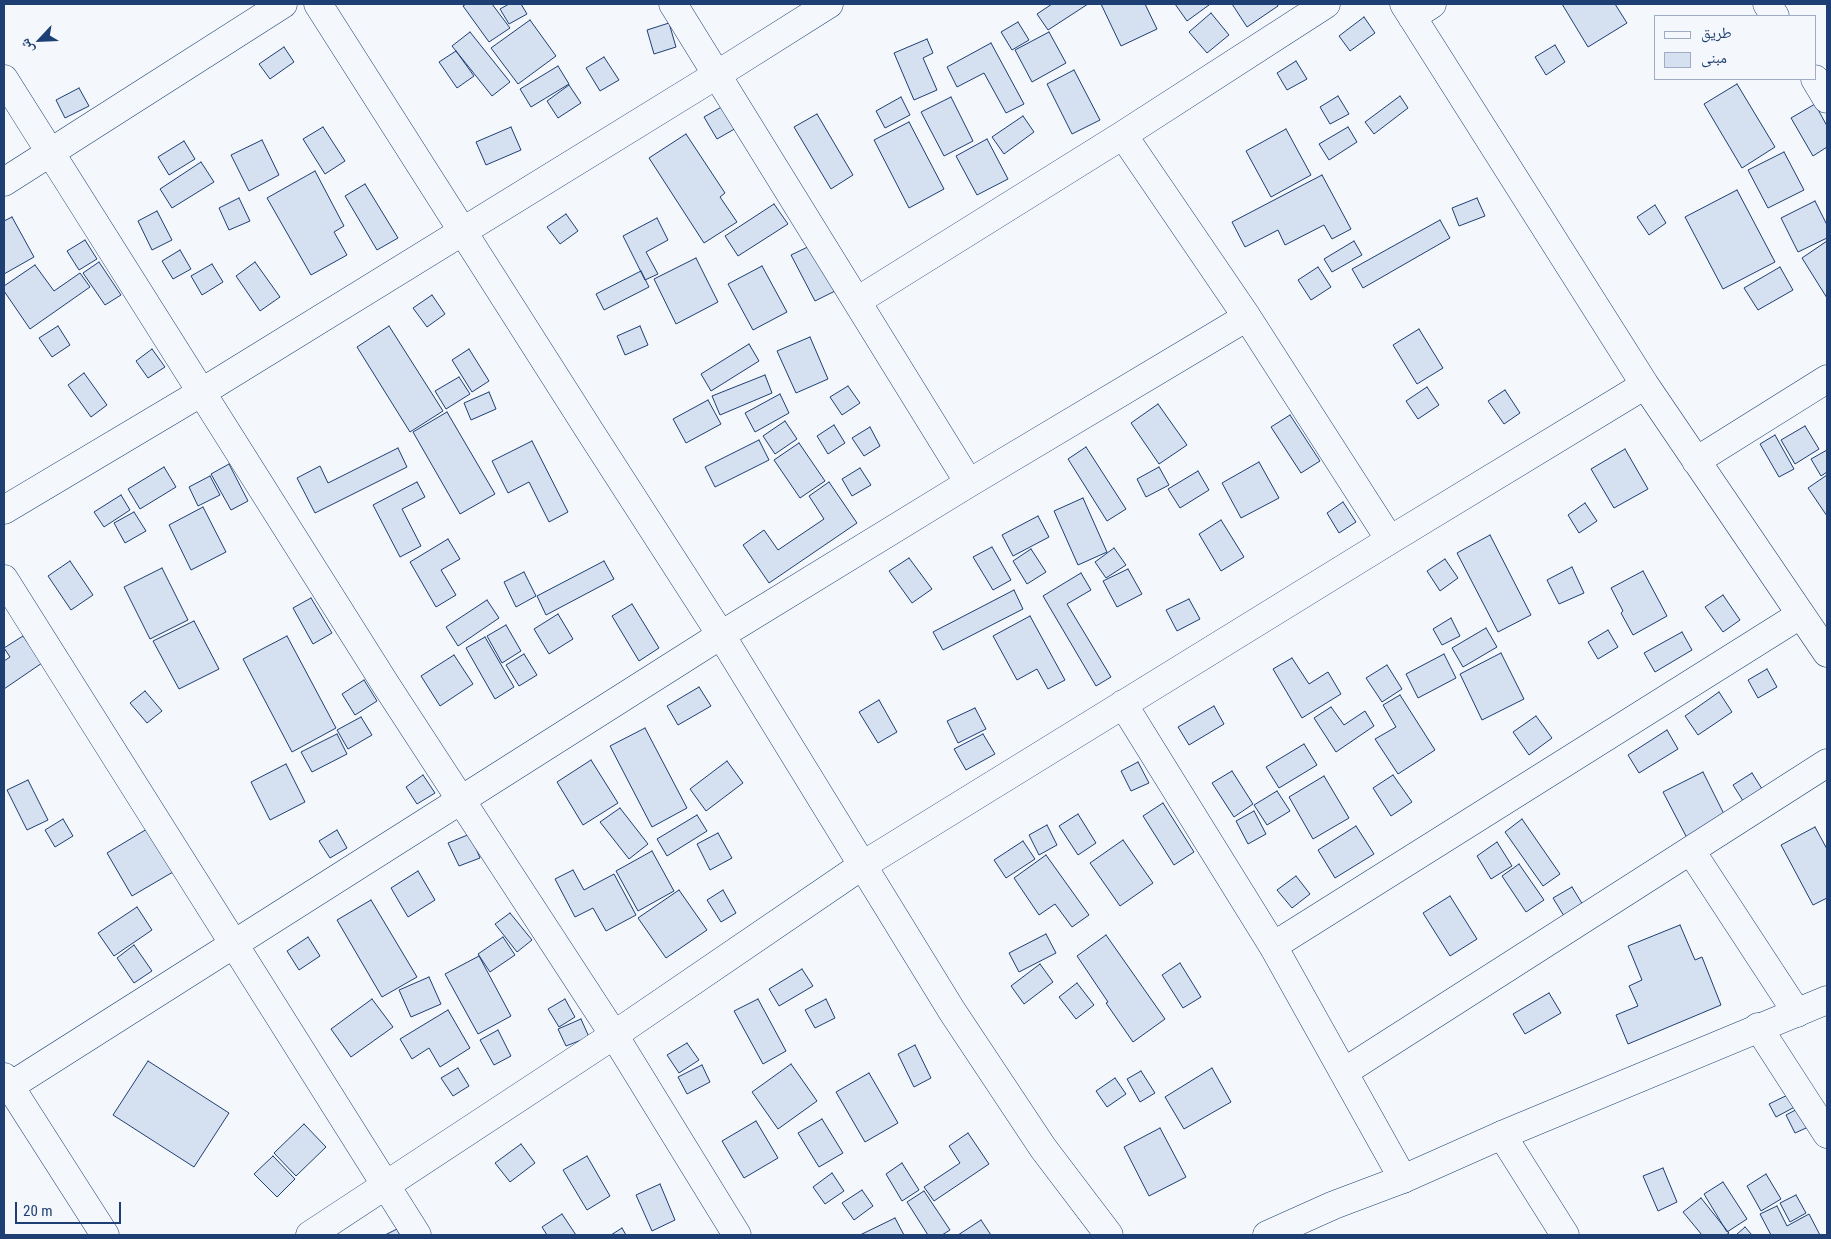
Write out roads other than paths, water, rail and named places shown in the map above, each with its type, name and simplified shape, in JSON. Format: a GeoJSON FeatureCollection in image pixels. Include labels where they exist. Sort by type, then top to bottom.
{"type":"FeatureCollection","features":[{"type":"Feature","properties":{"kind":"street"},"geometry":{"type":"LineString","coordinates":[[4,182],[283,4]]}},
{"type":"Feature","properties":{"kind":"street"},"geometry":{"type":"LineString","coordinates":[[318,4],[721,634],[952,1011],[1043,1148],[1110,1235]]}},
{"type":"Feature","properties":{"kind":"street"},"geometry":{"type":"LineString","coordinates":[[673,4],[970,483]]}},
{"type":"Feature","properties":{"kind":"street"},"geometry":{"type":"LineString","coordinates":[[4,510],[202,392],[829,4]]}},
{"type":"Feature","properties":{"kind":"street"},"geometry":{"type":"LineString","coordinates":[[856,301],[1123,135],[1326,4]]}},
{"type":"Feature","properties":{"kind":"street"},"geometry":{"type":"LineString","coordinates":[[1767,4],[1774,15]]}},
{"type":"Feature","properties":{"kind":"street"},"geometry":{"type":"LineString","coordinates":[[1416,8],[1646,385],[1827,653]]}},
{"type":"Feature","properties":{"kind":"street"},"geometry":{"type":"LineString","coordinates":[[4,79],[386,685],[614,1035],[738,1235]]}},
{"type":"Feature","properties":{"kind":"street"},"geometry":{"type":"LineString","coordinates":[[1816,80],[1827,99]]}},
{"type":"Feature","properties":{"kind":"street"},"geometry":{"type":"LineString","coordinates":[[1123,135],[1247,317],[1390,540]]}},
{"type":"Feature","properties":{"kind":"street"},"geometry":{"type":"LineString","coordinates":[[105,1235],[6,1085],[234,945],[721,634],[1247,317]]}},
{"type":"Feature","properties":{"kind":"street"},"geometry":{"type":"LineString","coordinates":[[1696,461],[1827,379]]}},
{"type":"Feature","properties":{"kind":"street"},"geometry":{"type":"LineString","coordinates":[[310,1235],[614,1035],[863,865],[1390,540],[1646,385]]}},
{"type":"Feature","properties":{"kind":"street"},"geometry":{"type":"LineString","coordinates":[[4,579],[417,1235]]}},
{"type":"Feature","properties":{"kind":"street"},"geometry":{"type":"LineString","coordinates":[[1273,946],[1800,615]]}},
{"type":"Feature","properties":{"kind":"street"},"geometry":{"type":"LineString","coordinates":[[1123,704],[1273,946],[1403,1179]]}},
{"type":"Feature","properties":{"kind":"street"},"geometry":{"type":"LineString","coordinates":[[1344,1072],[1827,763]]}},
{"type":"Feature","properties":{"kind":"street"},"geometry":{"type":"LineString","coordinates":[[1691,851],[1797,1013]]}},
{"type":"Feature","properties":{"kind":"street"},"geometry":{"type":"LineString","coordinates":[[1267,1235],[1758,1027],[1827,1000]]}},
{"type":"Feature","properties":{"kind":"street"},"geometry":{"type":"LineString","coordinates":[[1758,1027],[1827,1134]]}},
{"type":"Feature","properties":{"kind":"street"},"geometry":{"type":"LineString","coordinates":[[1502,1135],[1565,1235]]}}]}
